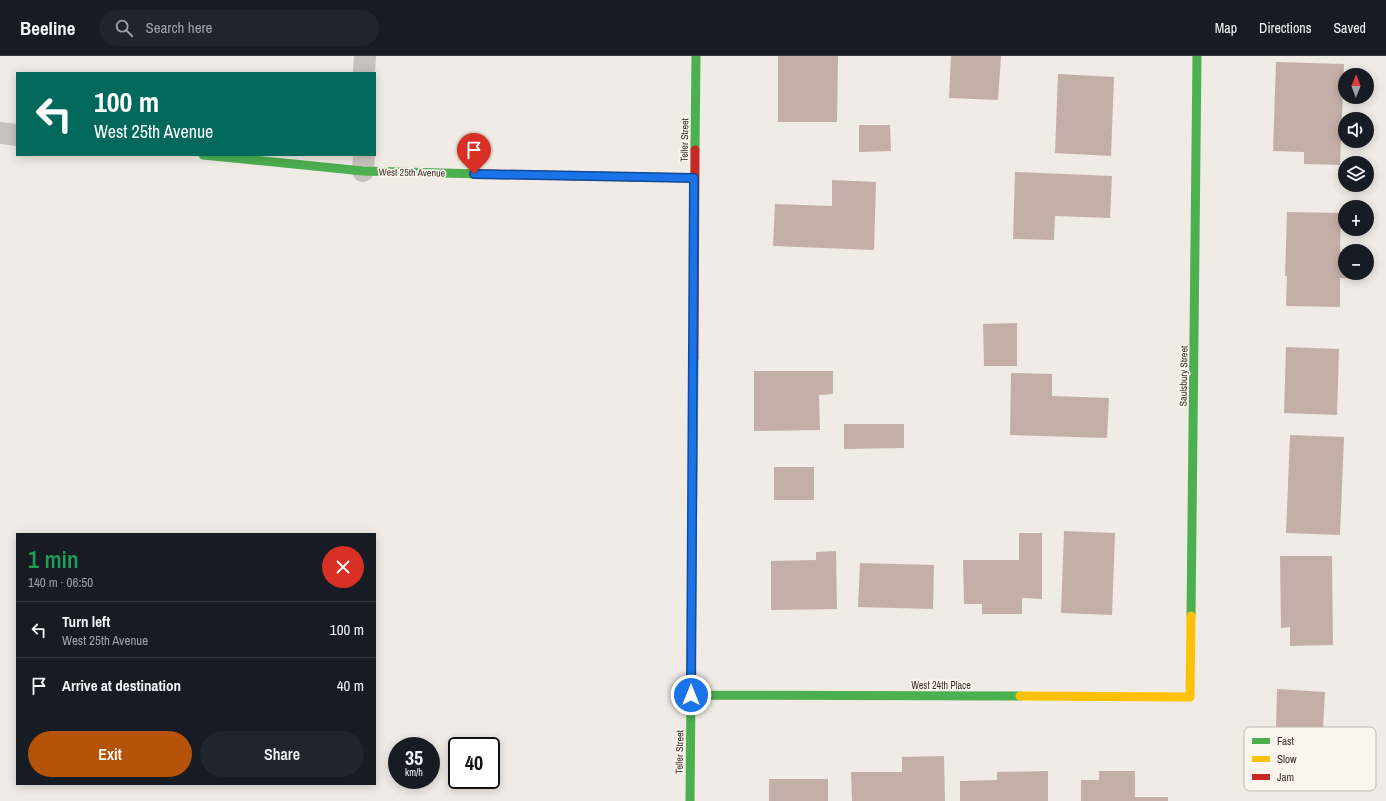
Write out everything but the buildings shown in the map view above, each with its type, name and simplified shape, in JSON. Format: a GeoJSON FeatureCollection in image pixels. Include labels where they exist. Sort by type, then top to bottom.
{"type":"FeatureCollection","features":[{"type":"Feature","properties":{"kind":"street"},"geometry":{"type":"LineString","coordinates":[[364,72],[365,56]]}},
{"type":"Feature","properties":{"kind":"street","name":"Teller Street"},"geometry":{"type":"LineString","coordinates":[[690,801],[696,56]]}},
{"type":"Feature","properties":{"kind":"street","name":"Saulsbury Street"},"geometry":{"type":"LineString","coordinates":[[1190,697],[1197,56]]}},
{"type":"Feature","properties":{"kind":"street"},"geometry":{"type":"LineString","coordinates":[[0,133],[16,135]]}},
{"type":"Feature","properties":{"kind":"street","name":"West 25th Avenue"},"geometry":{"type":"LineString","coordinates":[[223,156],[694,178]]}},
{"type":"Feature","properties":{"kind":"street","name":"West 24th Place"},"geometry":{"type":"LineString","coordinates":[[691,695],[1190,697]]}},
{"type":"Feature","properties":{"kind":"traffic: fast"},"geometry":{"type":"LineString","coordinates":[[695,150],[696,56]]}},
{"type":"Feature","properties":{"kind":"traffic: fast"},"geometry":{"type":"LineString","coordinates":[[1191,616],[1197,56]]}},
{"type":"Feature","properties":{"kind":"traffic: fast"},"geometry":{"type":"LineString","coordinates":[[213,156],[363,171],[482,174]]}},
{"type":"Feature","properties":{"kind":"traffic: fast"},"geometry":{"type":"LineString","coordinates":[[690,801],[694,358]]}},
{"type":"Feature","properties":{"kind":"traffic: fast"},"geometry":{"type":"LineString","coordinates":[[691,695],[1020,696]]}},
{"type":"Feature","properties":{"kind":"traffic: slow"},"geometry":{"type":"LineString","coordinates":[[1020,696],[1190,697],[1191,616]]}},
{"type":"Feature","properties":{"kind":"traffic: jam"},"geometry":{"type":"LineString","coordinates":[[694,358],[695,150]]}},
{"type":"Feature","properties":{"kind":"traffic: jam"},"geometry":{"type":"LineString","coordinates":[[482,174],[694,178]]}},
{"type":"Feature","properties":{"kind":"route"},"geometry":{"type":"LineString","coordinates":[[474,174],[694,178],[691,695]]}}]}
